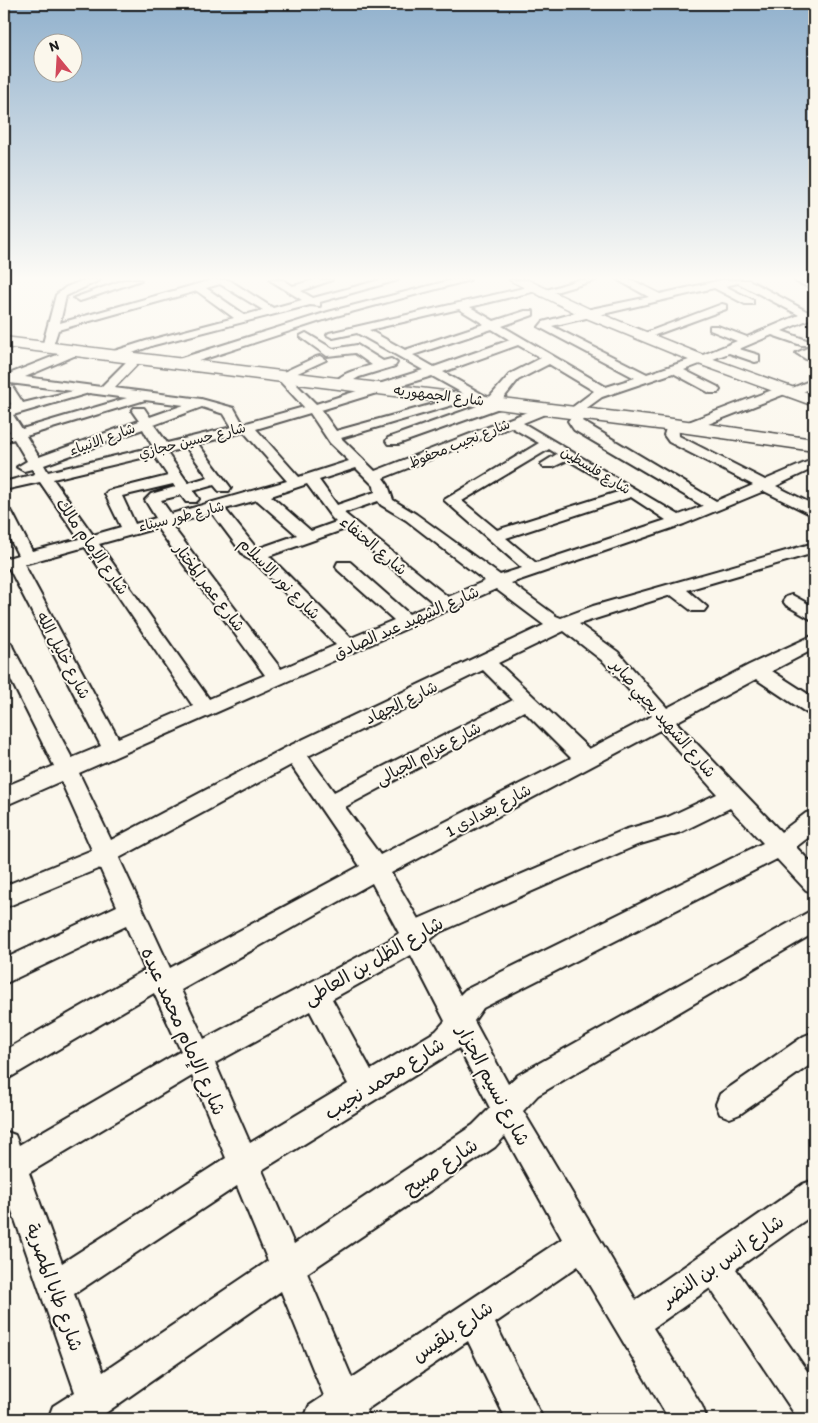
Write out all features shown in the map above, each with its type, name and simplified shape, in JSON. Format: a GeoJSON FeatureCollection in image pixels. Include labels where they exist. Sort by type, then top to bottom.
{"type":"FeatureCollection","features":[{"type":"Feature","properties":{"kind":"main road","name":"شارع الجمهوريه"},"geometry":{"type":"LineString","coordinates":[[43,346],[681,426],[814,445]]}},
{"type":"Feature","properties":{"kind":"main road"},"geometry":{"type":"LineString","coordinates":[[669,346],[814,401]]}},
{"type":"Feature","properties":{"kind":"street"},"geometry":{"type":"LineString","coordinates":[[115,355],[140,346]]}},
{"type":"Feature","properties":{"kind":"street"},"geometry":{"type":"LineString","coordinates":[[179,363],[231,346]]}},
{"type":"Feature","properties":{"kind":"street"},"geometry":{"type":"LineString","coordinates":[[321,346],[331,353],[357,349],[382,366]]}},
{"type":"Feature","properties":{"kind":"street"},"geometry":{"type":"LineString","coordinates":[[392,346],[493,402]]}},
{"type":"Feature","properties":{"kind":"street"},"geometry":{"type":"LineString","coordinates":[[340,383],[355,374],[382,366],[428,346]]}},
{"type":"Feature","properties":{"kind":"street","name":"شارع حسين حجازي"},"geometry":{"type":"LineString","coordinates":[[4,486],[40,470],[160,448],[314,409],[378,388],[437,372],[504,346]]}},
{"type":"Feature","properties":{"kind":"street"},"geometry":{"type":"LineString","coordinates":[[527,346],[604,391]]}},
{"type":"Feature","properties":{"kind":"street"},"geometry":{"type":"LineString","coordinates":[[583,346],[645,378]]}},
{"type":"Feature","properties":{"kind":"street"},"geometry":{"type":"LineString","coordinates":[[716,507],[579,427],[575,421],[576,413],[590,398],[604,391],[702,360],[735,346]]}},
{"type":"Feature","properties":{"kind":"street"},"geometry":{"type":"LineString","coordinates":[[728,349],[755,358]]}},
{"type":"Feature","properties":{"kind":"street"},"geometry":{"type":"LineString","coordinates":[[5,380],[50,364],[77,351]]}},
{"type":"Feature","properties":{"kind":"street"},"geometry":{"type":"LineString","coordinates":[[663,358],[683,352]]}},
{"type":"Feature","properties":{"kind":"street"},"geometry":{"type":"LineString","coordinates":[[8,410],[100,390],[137,358]]}},
{"type":"Feature","properties":{"kind":"street"},"geometry":{"type":"LineString","coordinates":[[273,375],[303,358]]}},
{"type":"Feature","properties":{"kind":"street"},"geometry":{"type":"LineString","coordinates":[[393,441],[493,402],[514,377],[549,359]]}},
{"type":"Feature","properties":{"kind":"street"},"geometry":{"type":"LineString","coordinates":[[273,375],[320,360]]}},
{"type":"Feature","properties":{"kind":"street"},"geometry":{"type":"LineString","coordinates":[[646,363],[669,370],[714,390]]}},
{"type":"Feature","properties":{"kind":"street","name":"شارع الشهيد يحيي صابر"},"geometry":{"type":"LineString","coordinates":[[273,375],[314,409],[332,436],[382,487],[386,502],[418,522],[550,621],[574,628],[620,665],[672,732],[814,882]]}},
{"type":"Feature","properties":{"kind":"street","name":"شارع الحنفاء"},"geometry":{"type":"LineString","coordinates":[[5,380],[201,403],[229,411],[244,428],[348,523],[446,604]]}},
{"type":"Feature","properties":{"kind":"street","name":"شارع الإمام مالك"},"geometry":{"type":"LineString","coordinates":[[5,380],[18,406],[8,410],[6,414],[12,436],[40,470],[90,540],[206,710]]}},
{"type":"Feature","properties":{"kind":"street"},"geometry":{"type":"LineString","coordinates":[[814,383],[681,426],[671,435],[674,439],[814,511]]}},
{"type":"Feature","properties":{"kind":"street"},"geometry":{"type":"LineString","coordinates":[[365,405],[410,392]]}},
{"type":"Feature","properties":{"kind":"street"},"geometry":{"type":"LineString","coordinates":[[12,436],[142,397]]}},
{"type":"Feature","properties":{"kind":"street","name":"شارع نور الاسلام"},"geometry":{"type":"LineString","coordinates":[[142,397],[135,404],[160,444],[160,453],[181,483],[251,553],[261,558],[349,647]]}},
{"type":"Feature","properties":{"kind":"street"},"geometry":{"type":"LineString","coordinates":[[332,436],[467,399]]}},
{"type":"Feature","properties":{"kind":"street","name":"شارع الانبياء"},"geometry":{"type":"LineString","coordinates":[[4,475],[40,470],[146,423],[201,403]]}},
{"type":"Feature","properties":{"kind":"street","name":"شارع نجيب محفوظ"},"geometry":{"type":"LineString","coordinates":[[373,477],[545,409]]}},
{"type":"Feature","properties":{"kind":"street","name":"شارع فلسطين"},"geometry":{"type":"LineString","coordinates":[[512,422],[634,492],[678,521]]}},
{"type":"Feature","properties":{"kind":"street"},"geometry":{"type":"LineString","coordinates":[[189,441],[234,502]]}},
{"type":"Feature","properties":{"kind":"street"},"geometry":{"type":"LineString","coordinates":[[533,569],[452,498],[550,443]]}},
{"type":"Feature","properties":{"kind":"street"},"geometry":{"type":"LineString","coordinates":[[548,464],[569,454]]}},
{"type":"Feature","properties":{"kind":"street","name":"شارع طور سيناء"},"geometry":{"type":"LineString","coordinates":[[15,560],[260,495],[358,463]]}},
{"type":"Feature","properties":{"kind":"street","name":"شارع الشهيد عبد الصادق"},"geometry":{"type":"LineString","coordinates":[[4,797],[498,582],[716,507],[814,463]]}},
{"type":"Feature","properties":{"kind":"street","name":"شارع عمر المختار"},"geometry":{"type":"LineString","coordinates":[[218,479],[181,483],[154,499],[164,516],[164,526],[278,679]]}},
{"type":"Feature","properties":{"kind":"street"},"geometry":{"type":"LineString","coordinates":[[130,529],[113,494],[181,483]]}},
{"type":"Feature","properties":{"kind":"street"},"geometry":{"type":"LineString","coordinates":[[495,536],[634,492]]}},
{"type":"Feature","properties":{"kind":"street"},"geometry":{"type":"LineString","coordinates":[[335,511],[383,494]]}},
{"type":"Feature","properties":{"kind":"street"},"geometry":{"type":"LineString","coordinates":[[798,502],[814,494]]}},
{"type":"Feature","properties":{"kind":"street"},"geometry":{"type":"LineString","coordinates":[[260,495],[309,537]]}},
{"type":"Feature","properties":{"kind":"street","name":"شارع خليل الله"},"geometry":{"type":"LineString","coordinates":[[4,512],[15,560],[114,750]]}},
{"type":"Feature","properties":{"kind":"street"},"geometry":{"type":"LineString","coordinates":[[256,555],[348,523]]}},
{"type":"Feature","properties":{"kind":"street","name":"شارع الجهاد"},"geometry":{"type":"LineString","coordinates":[[4,897],[104,854],[294,754],[562,624],[599,610],[814,548]]}},
{"type":"Feature","properties":{"kind":"street"},"geometry":{"type":"LineString","coordinates":[[344,566],[407,622]]}},
{"type":"Feature","properties":{"kind":"street"},"geometry":{"type":"LineString","coordinates":[[674,589],[698,607]]}},
{"type":"Feature","properties":{"kind":"street"},"geometry":{"type":"LineString","coordinates":[[792,601],[814,615]]}},
{"type":"Feature","properties":{"kind":"street","name":"شارع الإمام محمد عبده"},"geometry":{"type":"LineString","coordinates":[[4,648],[67,770],[130,912],[198,1057],[286,1268],[340,1414]]}},
{"type":"Feature","properties":{"kind":"street","name":"شارع بغدادى 1"},"geometry":{"type":"LineString","coordinates":[[4,1067],[162,980],[756,670],[810,648]]}},
{"type":"Feature","properties":{"kind":"street"},"geometry":{"type":"LineString","coordinates":[[485,661],[586,759]]}},
{"type":"Feature","properties":{"kind":"street"},"geometry":{"type":"LineString","coordinates":[[756,670],[814,708]]}},
{"type":"Feature","properties":{"kind":"street","name":"شارع عزام الجبالى"},"geometry":{"type":"LineString","coordinates":[[330,804],[527,701]]}},
{"type":"Feature","properties":{"kind":"street","name":"شارع نسيم الجزار"},"geometry":{"type":"LineString","coordinates":[[294,754],[376,869],[414,936],[507,1111],[630,1324],[689,1419]]}},
{"type":"Feature","properties":{"kind":"street","name":"شارع الظل بن العاطى"},"geometry":{"type":"LineString","coordinates":[[6,1162],[397,950],[431,924],[632,837],[673,825],[732,796]]}},
{"type":"Feature","properties":{"kind":"street","name":"شارع محمد نجيب"},"geometry":{"type":"LineString","coordinates":[[56,1286],[243,1164],[446,1040],[452,1035],[467,1005],[474,999],[780,846],[814,820]]}},
{"type":"Feature","properties":{"kind":"street"},"geometry":{"type":"LineString","coordinates":[[4,972],[130,912]]}},
{"type":"Feature","properties":{"kind":"street","name":"شارع صبيح"},"geometry":{"type":"LineString","coordinates":[[66,1419],[286,1268],[484,1136],[507,1111],[512,1101],[528,1085],[814,920]]}},
{"type":"Feature","properties":{"kind":"street"},"geometry":{"type":"LineString","coordinates":[[315,994],[366,1089]]}},
{"type":"Feature","properties":{"kind":"street"},"geometry":{"type":"LineString","coordinates":[[730,1104],[814,1046]]}},
{"type":"Feature","properties":{"kind":"street","name":"شارع طابا المصرية"},"geometry":{"type":"LineString","coordinates":[[6,1162],[56,1286],[95,1399]]}},
{"type":"Feature","properties":{"kind":"street","name":"شارع انس بن النضر"},"geometry":{"type":"LineString","coordinates":[[630,1324],[814,1195]]}},
{"type":"Feature","properties":{"kind":"street","name":"شارع بلقيس"},"geometry":{"type":"LineString","coordinates":[[340,1414],[473,1316],[583,1244]]}},
{"type":"Feature","properties":{"kind":"street"},"geometry":{"type":"LineString","coordinates":[[714,1265],[814,1412]]}},
{"type":"Feature","properties":{"kind":"street"},"geometry":{"type":"LineString","coordinates":[[473,1316],[524,1419]]}}]}
